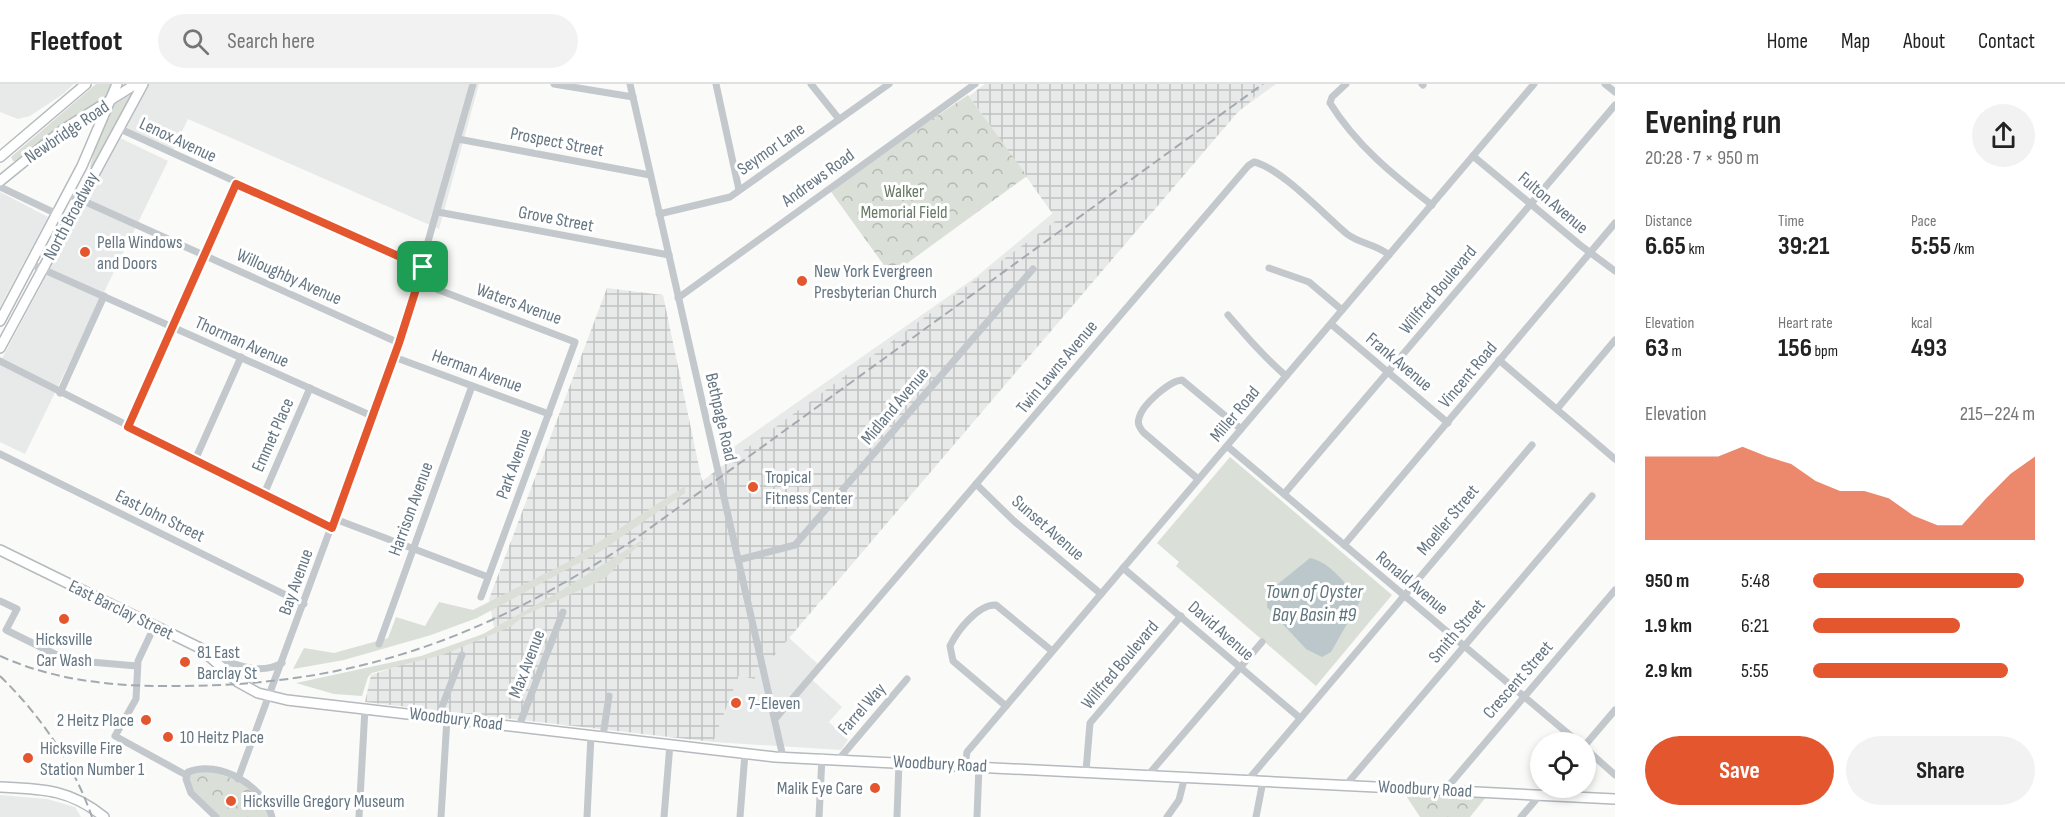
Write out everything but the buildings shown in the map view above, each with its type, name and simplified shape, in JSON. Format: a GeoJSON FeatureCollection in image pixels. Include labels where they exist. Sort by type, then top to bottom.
{"type":"FeatureCollection","features":[{"type":"Feature","properties":{"kind":"main road","name":"Newbridge Road"},"geometry":{"type":"LineString","coordinates":[[0,157],[86,84]]}},
{"type":"Feature","properties":{"kind":"main road","name":"North Broadway"},"geometry":{"type":"LineString","coordinates":[[0,321],[68,194],[117,84]]}},
{"type":"Feature","properties":{"kind":"main road","name":"Newbridge Road"},"geometry":{"type":"LineString","coordinates":[[0,181],[64,129],[136,84]]}},
{"type":"Feature","properties":{"kind":"main road","name":"North Broadway"},"geometry":{"type":"LineString","coordinates":[[0,348],[143,84]]}},
{"type":"Feature","properties":{"kind":"main road","name":"East Barclay Street"},"geometry":{"type":"LineString","coordinates":[[0,550],[212,657],[238,682],[268,697]]}},
{"type":"Feature","properties":{"kind":"main road","name":"Woodbury Road"},"geometry":{"type":"LineString","coordinates":[[268,697],[783,757],[1445,790],[1530,791]]}},
{"type":"Feature","properties":{"kind":"main road"},"geometry":{"type":"LineString","coordinates":[[0,787],[53,790],[71,795],[104,817]]}},
{"type":"Feature","properties":{"kind":"main road","name":"Woodbury Road"},"geometry":{"type":"LineString","coordinates":[[1596,797],[1615,799]]}},
{"type":"Feature","properties":{"kind":"street","name":"Bay Avenue"},"geometry":{"type":"LineString","coordinates":[[238,779],[399,343],[423,267],[473,84]]}},
{"type":"Feature","properties":{"kind":"street"},"geometry":{"type":"LineString","coordinates":[[554,84],[633,97]]}},
{"type":"Feature","properties":{"kind":"street","name":"Bethpage Road"},"geometry":{"type":"LineString","coordinates":[[630,84],[783,757]]}},
{"type":"Feature","properties":{"kind":"street"},"geometry":{"type":"LineString","coordinates":[[717,84],[740,190]]}},
{"type":"Feature","properties":{"kind":"street"},"geometry":{"type":"LineString","coordinates":[[811,84],[839,119]]}},
{"type":"Feature","properties":{"kind":"street","name":"Seymor Lane"},"geometry":{"type":"LineString","coordinates":[[659,214],[730,196],[889,84]]}},
{"type":"Feature","properties":{"kind":"street","name":"Andrews Road"},"geometry":{"type":"LineString","coordinates":[[678,298],[975,84]]}},
{"type":"Feature","properties":{"kind":"street"},"geometry":{"type":"LineString","coordinates":[[1347,84],[1332,97],[1330,103],[1332,107],[1360,144],[1432,205]]}},
{"type":"Feature","properties":{"kind":"street","name":"Miller Road"},"geometry":{"type":"LineString","coordinates":[[965,766],[967,752],[1534,84]]}},
{"type":"Feature","properties":{"kind":"street"},"geometry":{"type":"LineString","coordinates":[[1605,84],[1615,92]]}},
{"type":"Feature","properties":{"kind":"street","name":"Willfred Boulevard"},"geometry":{"type":"LineString","coordinates":[[1284,494],[1615,105]]}},
{"type":"Feature","properties":{"kind":"street","name":"Lenox Avenue"},"geometry":{"type":"LineString","coordinates":[[118,128],[236,184],[423,267]]}},
{"type":"Feature","properties":{"kind":"street","name":"Prospect Street"},"geometry":{"type":"LineString","coordinates":[[458,139],[650,175]]}},
{"type":"Feature","properties":{"kind":"street","name":"Fulton Avenue"},"geometry":{"type":"LineString","coordinates":[[1473,156],[1615,271]]}},
{"type":"Feature","properties":{"kind":"street","name":"Twin Lawns Avenue"},"geometry":{"type":"LineString","coordinates":[[775,719],[1254,162],[1270,168],[1350,236],[1376,245],[1389,255]]}},
{"type":"Feature","properties":{"kind":"street"},"geometry":{"type":"LineString","coordinates":[[128,427],[236,184]]}},
{"type":"Feature","properties":{"kind":"street"},"geometry":{"type":"LineString","coordinates":[[0,187],[57,214]]}},
{"type":"Feature","properties":{"kind":"street","name":"Willoughby Avenue"},"geometry":{"type":"LineString","coordinates":[[68,194],[399,343]]}},
{"type":"Feature","properties":{"kind":"street","name":"Grove Street"},"geometry":{"type":"LineString","coordinates":[[438,212],[669,255]]}},
{"type":"Feature","properties":{"kind":"street","name":"Vincent Road"},"geometry":{"type":"LineString","coordinates":[[1344,545],[1615,223]]}},
{"type":"Feature","properties":{"kind":"street","name":"Thorman Avenue"},"geometry":{"type":"LineString","coordinates":[[31,264],[372,416]]}},
{"type":"Feature","properties":{"kind":"street"},"geometry":{"type":"LineString","coordinates":[[1269,268],[1309,282],[1342,310]]}},
{"type":"Feature","properties":{"kind":"street","name":"Midland Avenue"},"geometry":{"type":"LineString","coordinates":[[738,560],[795,545],[1033,269]]}},
{"type":"Feature","properties":{"kind":"street","name":"Waters Avenue"},"geometry":{"type":"LineString","coordinates":[[418,282],[575,342]]}},
{"type":"Feature","properties":{"kind":"street"},"geometry":{"type":"LineString","coordinates":[[60,393],[104,296]]}},
{"type":"Feature","properties":{"kind":"street"},"geometry":{"type":"LineString","coordinates":[[1228,315],[1249,336],[1256,349],[1286,376]]}},
{"type":"Feature","properties":{"kind":"street","name":"Frank Avenue"},"geometry":{"type":"LineString","coordinates":[[1331,324],[1448,423]]}},
{"type":"Feature","properties":{"kind":"street"},"geometry":{"type":"LineString","coordinates":[[1557,409],[1615,340]]}},
{"type":"Feature","properties":{"kind":"street","name":"Park Avenue"},"geometry":{"type":"LineString","coordinates":[[481,597],[575,342]]}},
{"type":"Feature","properties":{"kind":"street"},"geometry":{"type":"LineString","coordinates":[[195,460],[241,357]]}},
{"type":"Feature","properties":{"kind":"street","name":"Herman Avenue"},"geometry":{"type":"LineString","coordinates":[[394,357],[549,414]]}},
{"type":"Feature","properties":{"kind":"street"},"geometry":{"type":"LineString","coordinates":[[1499,360],[1615,458]]}},
{"type":"Feature","properties":{"kind":"street"},"geometry":{"type":"LineString","coordinates":[[0,361],[332,528]]}},
{"type":"Feature","properties":{"kind":"street"},"geometry":{"type":"LineString","coordinates":[[1198,479],[1143,432],[1139,425],[1139,417],[1167,384],[1182,380],[1241,429]]}},
{"type":"Feature","properties":{"kind":"street","name":"Harrison Avenue"},"geometry":{"type":"LineString","coordinates":[[379,644],[472,386]]}},
{"type":"Feature","properties":{"kind":"street","name":"Emmet Place"},"geometry":{"type":"LineString","coordinates":[[264,494],[310,388]]}},
{"type":"Feature","properties":{"kind":"street","name":"Moeller Street"},"geometry":{"type":"LineString","coordinates":[[1248,780],[1532,445]]}},
{"type":"Feature","properties":{"kind":"street","name":"Ronald Avenue"},"geometry":{"type":"LineString","coordinates":[[1227,446],[1566,732]]}},
{"type":"Feature","properties":{"kind":"street","name":"East John Street"},"geometry":{"type":"LineString","coordinates":[[1,453],[304,604]]}},
{"type":"Feature","properties":{"kind":"street","name":"Sunset Avenue"},"geometry":{"type":"LineString","coordinates":[[976,484],[1014,521],[1101,594]]}},
{"type":"Feature","properties":{"kind":"street","name":"Smith Street"},"geometry":{"type":"LineString","coordinates":[[1346,785],[1592,495]]}},
{"type":"Feature","properties":{"kind":"street"},"geometry":{"type":"LineString","coordinates":[[335,519],[488,577]]}},
{"type":"Feature","properties":{"kind":"street","name":"David Avenue"},"geometry":{"type":"LineString","coordinates":[[1123,568],[1300,718]]}},
{"type":"Feature","properties":{"kind":"street","name":"Crescent Street"},"geometry":{"type":"LineString","coordinates":[[1445,790],[1615,590]]}},
{"type":"Feature","properties":{"kind":"street"},"geometry":{"type":"LineString","coordinates":[[0,601],[17,609],[6,630],[67,660],[137,666]]}},
{"type":"Feature","properties":{"kind":"street"},"geometry":{"type":"LineString","coordinates":[[1006,706],[953,661],[950,646],[961,630],[980,609],[996,605],[1052,651]]}},
{"type":"Feature","properties":{"kind":"street","name":"Max Avenue"},"geometry":{"type":"LineString","coordinates":[[519,726],[563,612]]}},
{"type":"Feature","properties":{"kind":"street","name":"Willfred Boulevard"},"geometry":{"type":"LineString","coordinates":[[1086,771],[1090,723],[1180,616]]}},
{"type":"Feature","properties":{"kind":"street"},"geometry":{"type":"LineString","coordinates":[[154,627],[137,666],[136,699],[115,736],[186,775],[191,792],[216,817]]}},
{"type":"Feature","properties":{"kind":"street"},"geometry":{"type":"LineString","coordinates":[[1149,774],[1262,642]]}},
{"type":"Feature","properties":{"kind":"street"},"geometry":{"type":"LineString","coordinates":[[441,817],[443,717],[462,655]]}},
{"type":"Feature","properties":{"kind":"street"},"geometry":{"type":"LineString","coordinates":[[212,657],[259,670],[268,670],[282,663]]}},
{"type":"Feature","properties":{"kind":"street","name":"Farrel Way"},"geometry":{"type":"LineString","coordinates":[[839,759],[907,679]]}},
{"type":"Feature","properties":{"kind":"street"},"geometry":{"type":"LineString","coordinates":[[603,736],[609,696]]}},
{"type":"Feature","properties":{"kind":"street"},"geometry":{"type":"LineString","coordinates":[[359,817],[365,708]]}},
{"type":"Feature","properties":{"kind":"street"},"geometry":{"type":"LineString","coordinates":[[1596,732],[1615,710]]}},
{"type":"Feature","properties":{"kind":"street"},"geometry":{"type":"LineString","coordinates":[[587,817],[591,735]]}},
{"type":"Feature","properties":{"kind":"street"},"geometry":{"type":"LineString","coordinates":[[664,817],[669,744]]}},
{"type":"Feature","properties":{"kind":"street"},"geometry":{"type":"LineString","coordinates":[[740,817],[745,753]]}},
{"type":"Feature","properties":{"kind":"street"},"geometry":{"type":"LineString","coordinates":[[819,817],[822,758]]}},
{"type":"Feature","properties":{"kind":"street"},"geometry":{"type":"LineString","coordinates":[[1596,758],[1615,775]]}},
{"type":"Feature","properties":{"kind":"street"},"geometry":{"type":"LineString","coordinates":[[897,817],[899,762]]}},
{"type":"Feature","properties":{"kind":"street"},"geometry":{"type":"LineString","coordinates":[[978,817],[979,766]]}},
{"type":"Feature","properties":{"kind":"street"},"geometry":{"type":"LineString","coordinates":[[186,775],[193,770],[205,769],[238,779],[264,800],[272,817]]}},
{"type":"Feature","properties":{"kind":"street"},"geometry":{"type":"LineString","coordinates":[[1167,817],[1179,800],[1185,776]]}},
{"type":"Feature","properties":{"kind":"street"},"geometry":{"type":"LineString","coordinates":[[1256,817],[1263,781]]}},
{"type":"Feature","properties":{"kind":"street"},"geometry":{"type":"LineString","coordinates":[[1521,817],[1537,798]]}},
{"type":"Feature","properties":{"kind":"shaded area"},"geometry":{"type":"Polygon","coordinates":[[[0,84],[74,84],[30,116],[18,119],[0,112],[0,84]]]}},
{"type":"Feature","properties":{"kind":"shaded area"},"geometry":{"type":"Polygon","coordinates":[[[147,84],[479,84],[439,229],[188,119],[173,150],[121,127],[147,84]]]}},
{"type":"Feature","properties":{"kind":"shaded area"},"geometry":{"type":"Polygon","coordinates":[[[985,84],[1263,84],[1252,100],[1237,113],[754,679],[739,675],[713,742],[365,702],[371,675],[495,633],[489,599],[607,288],[663,295],[702,481],[1057,220],[969,96],[985,84]]]}},
{"type":"Feature","properties":{"kind":"shaded area"},"geometry":{"type":"Polygon","coordinates":[[[1247,84],[1276,84],[730,477],[725,453],[976,277],[1053,213],[1062,217],[1247,84]]]}},
{"type":"Feature","properties":{"kind":"shaded area"},"geometry":{"type":"Polygon","coordinates":[[[120,138],[168,161],[25,454],[0,442],[0,362],[120,138]]]}},
{"type":"Feature","properties":{"kind":"shaded area"},"geometry":{"type":"Polygon","coordinates":[[[0,192],[48,217],[0,307],[0,192]]]}},
{"type":"Feature","properties":{"kind":"shaded area"},"geometry":{"type":"Polygon","coordinates":[[[788,637],[819,665],[809,677],[842,707],[829,722],[848,740],[841,750],[713,742],[739,674],[754,678],[788,637]]]}},
{"type":"Feature","properties":{"kind":"shaded area"},"geometry":{"type":"Polygon","coordinates":[[[0,795],[47,799],[75,807],[81,817],[0,817],[0,795]]]}},
{"type":"Feature","properties":{"kind":"green space"},"geometry":{"type":"Polygon","coordinates":[[[96,84],[115,84],[108,99],[55,131],[13,161],[11,157],[96,84]]]}},
{"type":"Feature","properties":{"kind":"green space","name":"Walker Memorial Field"},"geometry":{"type":"Polygon","coordinates":[[[968,95],[1027,176],[891,275],[829,189],[968,95]]]}},
{"type":"Feature","properties":{"kind":"green space"},"geometry":{"type":"Polygon","coordinates":[[[132,96],[92,168],[90,167],[95,147],[114,105],[132,96]]]}},
{"type":"Feature","properties":{"kind":"green space"},"geometry":{"type":"Polygon","coordinates":[[[1230,457],[1392,595],[1316,686],[1176,566],[1179,562],[1157,543],[1230,457]]]}},
{"type":"Feature","properties":{"kind":"green space"},"geometry":{"type":"Polygon","coordinates":[[[685,486],[685,493],[601,551],[477,618],[431,635],[344,660],[293,669],[304,648],[334,653],[388,638],[396,617],[425,626],[439,602],[473,610],[568,562],[685,486]]]}},
{"type":"Feature","properties":{"kind":"green space"},"geometry":{"type":"Polygon","coordinates":[[[647,537],[604,579],[525,615],[510,627],[445,654],[372,673],[368,677],[362,696],[334,694],[296,683],[421,656],[483,634],[559,592],[647,537]]]}},
{"type":"Feature","properties":{"kind":"green space"},"geometry":{"type":"Polygon","coordinates":[[[203,770],[226,776],[243,784],[257,797],[271,817],[218,817],[192,792],[187,775],[203,770]]]}},
{"type":"Feature","properties":{"kind":"green space"},"geometry":{"type":"Polygon","coordinates":[[[1401,788],[1490,792],[1470,817],[1420,817],[1401,788]]]}},
{"type":"Feature","properties":{"kind":"water","name":"Town of Oyster Bay Basin #9"},"geometry":{"type":"Polygon","coordinates":[[[1310,558],[1332,569],[1360,601],[1331,652],[1322,657],[1306,649],[1267,607],[1268,592],[1310,558]]]}},
{"type":"Feature","properties":{"kind":"railway"},"geometry":{"type":"LineString","coordinates":[[0,656],[44,672],[112,684],[182,686],[246,683],[307,676],[364,665],[474,628],[527,603],[635,539],[1263,84]]}},
{"type":"Feature","properties":{"kind":"railway"},"geometry":{"type":"LineString","coordinates":[[0,676],[29,707],[54,741],[75,778],[92,817]]}},
{"type":"Feature","properties":{"kind":"place","name":"Pella Windows and Doors"},"geometry":{"type":"Point","coordinates":[85,252]}},
{"type":"Feature","properties":{"kind":"place","name":"New York Evergreen Presbyterian Church"},"geometry":{"type":"Point","coordinates":[802,281]}},
{"type":"Feature","properties":{"kind":"place","name":"Tropical Fitness Center"},"geometry":{"type":"Point","coordinates":[753,487]}},
{"type":"Feature","properties":{"kind":"place","name":"Hicksville Car Wash"},"geometry":{"type":"Point","coordinates":[64,619]}},
{"type":"Feature","properties":{"kind":"place","name":"81 East Barclay St"},"geometry":{"type":"Point","coordinates":[185,662]}},
{"type":"Feature","properties":{"kind":"place","name":"7-Eleven"},"geometry":{"type":"Point","coordinates":[736,703]}},
{"type":"Feature","properties":{"kind":"place","name":"2 Heitz Place"},"geometry":{"type":"Point","coordinates":[146,720]}},
{"type":"Feature","properties":{"kind":"place","name":"10 Heitz Place"},"geometry":{"type":"Point","coordinates":[168,737]}},
{"type":"Feature","properties":{"kind":"place","name":"Hicksville Fire Station Number 1"},"geometry":{"type":"Point","coordinates":[28,758]}},
{"type":"Feature","properties":{"kind":"place","name":"Malik Eye Care"},"geometry":{"type":"Point","coordinates":[875,788]}},
{"type":"Feature","properties":{"kind":"place","name":"Hicksville Gregory Museum"},"geometry":{"type":"Point","coordinates":[231,801]}},
{"type":"Feature","properties":{"kind":"route"},"geometry":{"type":"LineString","coordinates":[[236,184],[423,267],[399,343],[332,528],[128,427],[236,184]]}}]}
